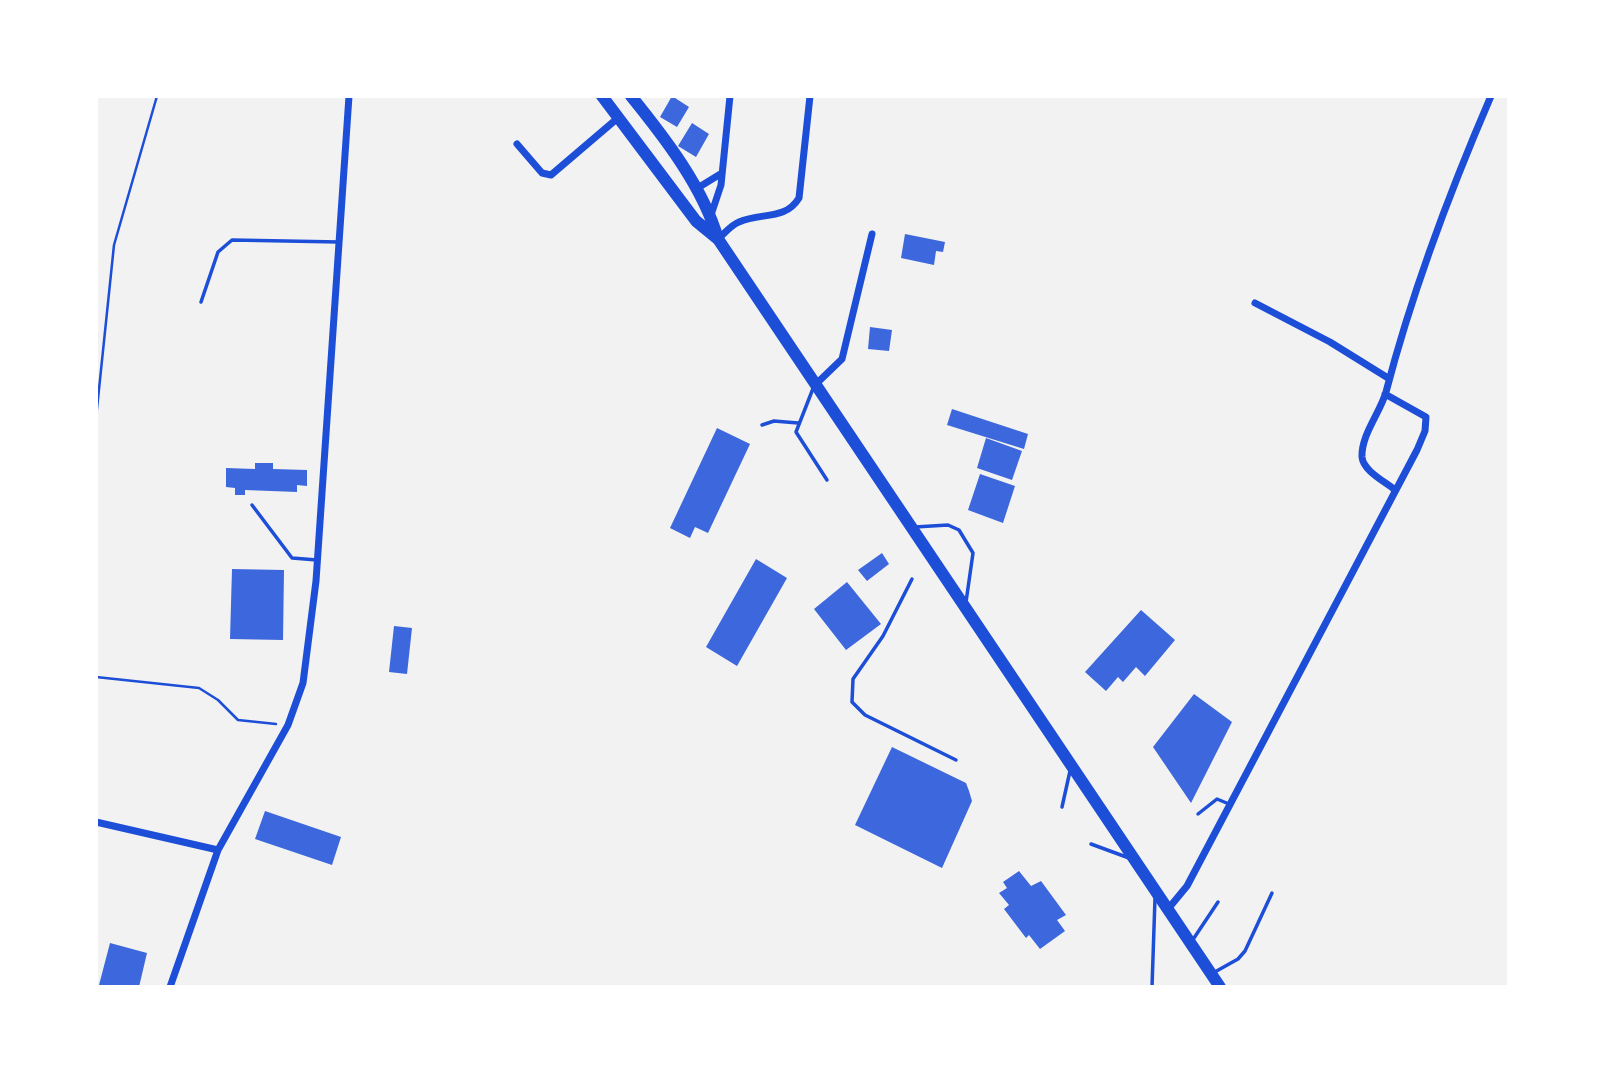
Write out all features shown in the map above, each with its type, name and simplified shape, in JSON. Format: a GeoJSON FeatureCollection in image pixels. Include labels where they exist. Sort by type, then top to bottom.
{"type":"FeatureCollection","features":[{"type":"Feature","properties":{"kind":"highway"},"geometry":{"type":"LineString","coordinates":[[602,96],[696,221],[718,239],[1220,987]]}},
{"type":"Feature","properties":{"kind":"highway"},"geometry":{"type":"LineString","coordinates":[[631,96],[696,189],[711,215],[718,239]]}},
{"type":"Feature","properties":{"kind":"street"},"geometry":{"type":"LineString","coordinates":[[170,987],[218,850],[288,725],[307,664],[317,560],[349,96]]}},
{"type":"Feature","properties":{"kind":"street"},"geometry":{"type":"LineString","coordinates":[[711,215],[716,207],[722,173],[730,96]]}},
{"type":"Feature","properties":{"kind":"street"},"geometry":{"type":"LineString","coordinates":[[718,239],[738,222],[779,215],[799,198],[810,96]]}},
{"type":"Feature","properties":{"kind":"street"},"geometry":{"type":"LineString","coordinates":[[1395,490],[1366,467],[1362,457],[1442,221],[1491,96]]}},
{"type":"Feature","properties":{"kind":"street"},"geometry":{"type":"LineString","coordinates":[[517,144],[542,173],[551,175],[619,117]]}},
{"type":"Feature","properties":{"kind":"street"},"geometry":{"type":"LineString","coordinates":[[696,189],[722,173]]}},
{"type":"Feature","properties":{"kind":"street"},"geometry":{"type":"LineString","coordinates":[[815,385],[842,359],[872,234]]}},
{"type":"Feature","properties":{"kind":"street"},"geometry":{"type":"LineString","coordinates":[[1255,303],[1330,342],[1388,378]]}},
{"type":"Feature","properties":{"kind":"street"},"geometry":{"type":"LineString","coordinates":[[1168,909],[1183,892],[1417,450],[1427,420],[1420,411],[1385,394]]}},
{"type":"Feature","properties":{"kind":"street"},"geometry":{"type":"LineString","coordinates":[[96,822],[218,850]]}},
{"type":"Feature","properties":{"kind":"lane"},"geometry":{"type":"LineString","coordinates":[[201,302],[218,252],[232,240],[339,242]]}},
{"type":"Feature","properties":{"kind":"lane"},"geometry":{"type":"LineString","coordinates":[[815,385],[796,432],[827,480]]}},
{"type":"Feature","properties":{"kind":"lane"},"geometry":{"type":"LineString","coordinates":[[762,425],[774,421],[798,423]]}},
{"type":"Feature","properties":{"kind":"lane"},"geometry":{"type":"LineString","coordinates":[[252,505],[292,558],[317,560]]}},
{"type":"Feature","properties":{"kind":"lane"},"geometry":{"type":"LineString","coordinates":[[910,527],[948,525],[959,530],[973,553],[974,560],[965,607]]}},
{"type":"Feature","properties":{"kind":"lane"},"geometry":{"type":"LineString","coordinates":[[912,579],[883,636],[853,679],[850,696],[856,708],[866,715],[956,760]]}},
{"type":"Feature","properties":{"kind":"lane"},"geometry":{"type":"LineString","coordinates":[[1062,807],[1070,766]]}},
{"type":"Feature","properties":{"kind":"lane"},"geometry":{"type":"LineString","coordinates":[[1198,814],[1217,799],[1229,804]]}},
{"type":"Feature","properties":{"kind":"lane"},"geometry":{"type":"LineString","coordinates":[[1091,844],[1134,860]]}},
{"type":"Feature","properties":{"kind":"lane"},"geometry":{"type":"LineString","coordinates":[[1152,987],[1156,892]]}},
{"type":"Feature","properties":{"kind":"lane"},"geometry":{"type":"LineString","coordinates":[[1212,974],[1241,956],[1272,893]]}},
{"type":"Feature","properties":{"kind":"lane"},"geometry":{"type":"LineString","coordinates":[[1191,943],[1218,902]]}},
{"type":"Feature","properties":{"kind":"path"},"geometry":{"type":"LineString","coordinates":[[96,418],[114,245],[157,96]]}},
{"type":"Feature","properties":{"kind":"path"},"geometry":{"type":"LineString","coordinates":[[96,677],[199,688],[218,700],[238,720],[288,725]]}},
{"type":"Feature","properties":{"kind":"building"},"geometry":{"type":"Polygon","coordinates":[[[672,96],[689,107],[677,127],[660,117],[672,96]]]}},
{"type":"Feature","properties":{"kind":"building"},"geometry":{"type":"Polygon","coordinates":[[[692,123],[709,134],[696,157],[678,146],[692,123]]]}},
{"type":"Feature","properties":{"kind":"building"},"geometry":{"type":"Polygon","coordinates":[[[905,234],[945,242],[943,252],[936,251],[934,265],[901,258],[905,234]]]}},
{"type":"Feature","properties":{"kind":"building"},"geometry":{"type":"Polygon","coordinates":[[[870,327],[892,330],[889,351],[868,349],[870,327]]]}},
{"type":"Feature","properties":{"kind":"building"},"geometry":{"type":"Polygon","coordinates":[[[952,409],[1028,434],[1024,449],[947,425],[952,409]]]}},
{"type":"Feature","properties":{"kind":"building"},"geometry":{"type":"Polygon","coordinates":[[[717,428],[750,444],[708,533],[695,527],[690,538],[670,528],[717,428]]]}},
{"type":"Feature","properties":{"kind":"building"},"geometry":{"type":"Polygon","coordinates":[[[986,438],[1022,451],[1012,480],[977,468],[986,438]]]}},
{"type":"Feature","properties":{"kind":"building"},"geometry":{"type":"Polygon","coordinates":[[[255,463],[273,463],[273,469],[307,470],[307,486],[297,485],[297,492],[245,490],[245,495],[235,495],[235,488],[226,487],[226,468],[255,469],[255,463]]]}},
{"type":"Feature","properties":{"kind":"building"},"geometry":{"type":"Polygon","coordinates":[[[980,474],[1015,486],[1003,523],[968,510],[980,474]]]}},
{"type":"Feature","properties":{"kind":"building"},"geometry":{"type":"Polygon","coordinates":[[[882,553],[889,564],[867,581],[858,570],[882,553]]]}},
{"type":"Feature","properties":{"kind":"building"},"geometry":{"type":"Polygon","coordinates":[[[756,559],[787,578],[737,666],[706,647],[756,559]]]}},
{"type":"Feature","properties":{"kind":"building"},"geometry":{"type":"Polygon","coordinates":[[[232,569],[284,570],[283,640],[230,639],[232,569]]]}},
{"type":"Feature","properties":{"kind":"building"},"geometry":{"type":"Polygon","coordinates":[[[847,582],[881,624],[846,650],[814,609],[847,582]]]}},
{"type":"Feature","properties":{"kind":"building"},"geometry":{"type":"Polygon","coordinates":[[[1141,610],[1175,640],[1145,676],[1136,667],[1123,682],[1118,677],[1106,691],[1085,672],[1141,610]]]}},
{"type":"Feature","properties":{"kind":"building"},"geometry":{"type":"Polygon","coordinates":[[[394,626],[412,628],[407,674],[389,672],[394,626]]]}},
{"type":"Feature","properties":{"kind":"building"},"geometry":{"type":"Polygon","coordinates":[[[1194,694],[1232,722],[1191,803],[1153,747],[1194,694]]]}},
{"type":"Feature","properties":{"kind":"building"},"geometry":{"type":"Polygon","coordinates":[[[892,747],[966,783],[972,801],[942,868],[855,825],[892,747]]]}},
{"type":"Feature","properties":{"kind":"building"},"geometry":{"type":"Polygon","coordinates":[[[265,811],[341,837],[332,865],[255,839],[265,811]]]}},
{"type":"Feature","properties":{"kind":"building"},"geometry":{"type":"Polygon","coordinates":[[[1019,871],[1031,886],[1041,881],[1066,915],[1057,920],[1065,931],[1040,949],[1029,935],[1026,938],[1004,909],[1009,905],[999,893],[1007,888],[1003,882],[1019,871]]]}},
{"type":"Feature","properties":{"kind":"building"},"geometry":{"type":"Polygon","coordinates":[[[110,943],[147,953],[139,987],[99,985],[110,943]]]}}]}
